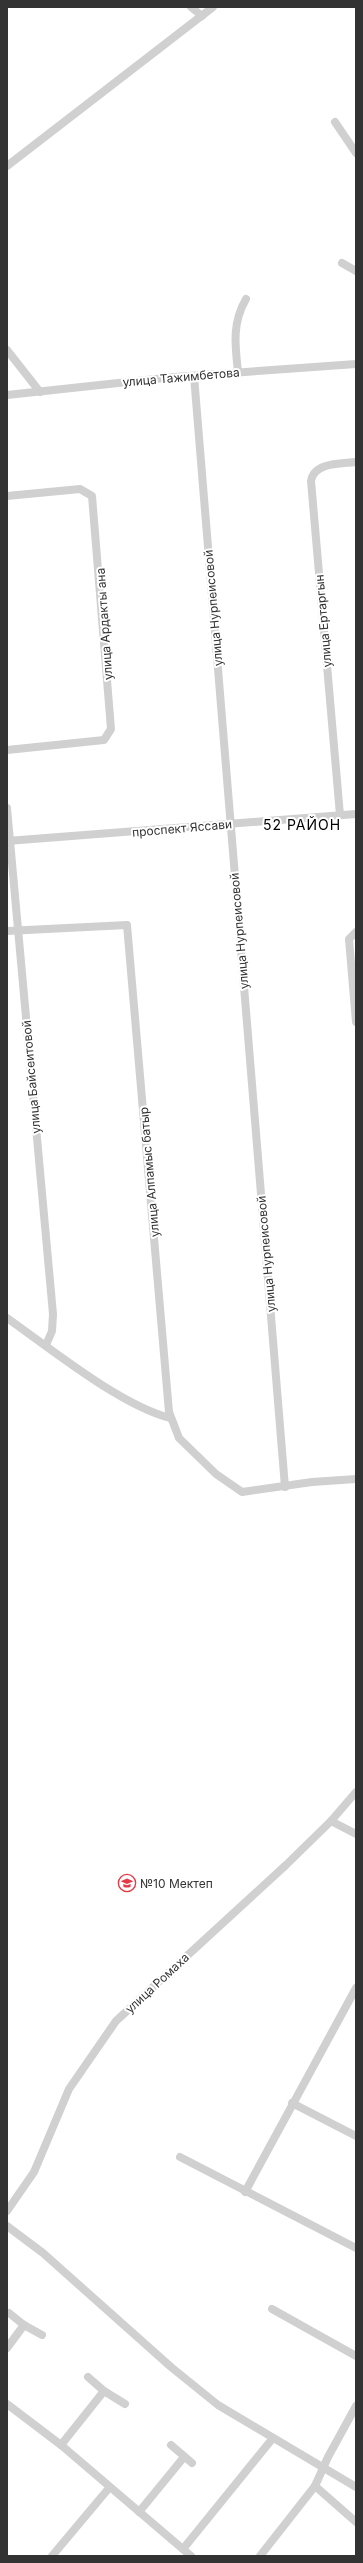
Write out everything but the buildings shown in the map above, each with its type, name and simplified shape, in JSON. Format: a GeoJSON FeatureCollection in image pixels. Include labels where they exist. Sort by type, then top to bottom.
{"type":"FeatureCollection","features":[{"type":"Feature","properties":{"kind":"street"},"geometry":{"type":"LineString","coordinates":[[191,7],[202,16]]}},
{"type":"Feature","properties":{"kind":"street"},"geometry":{"type":"LineString","coordinates":[[7,166],[213,7]]}},
{"type":"Feature","properties":{"kind":"street"},"geometry":{"type":"LineString","coordinates":[[335,122],[356,153]]}},
{"type":"Feature","properties":{"kind":"street"},"geometry":{"type":"LineString","coordinates":[[342,263],[356,271]]}},
{"type":"Feature","properties":{"kind":"street"},"geometry":{"type":"LineString","coordinates":[[238,372],[234,338],[236,322],[246,299]]}},
{"type":"Feature","properties":{"kind":"street"},"geometry":{"type":"LineString","coordinates":[[7,350],[40,392]]}},
{"type":"Feature","properties":{"kind":"street","name":"улица Тажимбетова"},"geometry":{"type":"LineString","coordinates":[[7,395],[238,372],[356,364]]}},
{"type":"Feature","properties":{"kind":"street","name":"улица Нурпеисовой"},"geometry":{"type":"LineString","coordinates":[[194,376],[285,1487]]}},
{"type":"Feature","properties":{"kind":"street","name":"улица Ертаргын"},"geometry":{"type":"LineString","coordinates":[[340,815],[311,481],[314,472],[319,468],[356,462]]}},
{"type":"Feature","properties":{"kind":"street","name":"улица Ардакты ана"},"geometry":{"type":"LineString","coordinates":[[7,496],[80,489],[92,496],[111,728],[104,740],[7,750]]}},
{"type":"Feature","properties":{"kind":"street","name":"улица Байсеитовой"},"geometry":{"type":"LineString","coordinates":[[7,808],[17,930],[54,1314],[52,1331],[46,1345]]}},
{"type":"Feature","properties":{"kind":"street","name":"проспект Яссави"},"geometry":{"type":"LineString","coordinates":[[9,841],[356,814]]}},
{"type":"Feature","properties":{"kind":"street","name":"улица Алпамыс батыр"},"geometry":{"type":"LineString","coordinates":[[17,930],[127,925],[170,1418],[178,1438],[216,1474],[237,1490],[247,1492],[312,1482],[356,1479]]}},
{"type":"Feature","properties":{"kind":"street"},"geometry":{"type":"LineString","coordinates":[[7,931],[17,930]]}},
{"type":"Feature","properties":{"kind":"street"},"geometry":{"type":"LineString","coordinates":[[356,932],[349,939],[356,1022]]}},
{"type":"Feature","properties":{"kind":"street"},"geometry":{"type":"LineString","coordinates":[[7,1318],[109,1388],[152,1412],[170,1418]]}},
{"type":"Feature","properties":{"kind":"street","name":"улица Ромаха"},"geometry":{"type":"LineString","coordinates":[[8,2207],[34,2172],[42,2149],[69,2089],[116,2021],[271,1880],[331,1821],[356,1792]]}},
{"type":"Feature","properties":{"kind":"street"},"geometry":{"type":"LineString","coordinates":[[331,1821],[356,1834]]}},
{"type":"Feature","properties":{"kind":"street"},"geometry":{"type":"LineString","coordinates":[[245,2192],[292,2103],[356,1988]]}},
{"type":"Feature","properties":{"kind":"street"},"geometry":{"type":"LineString","coordinates":[[292,2103],[356,2136]]}},
{"type":"Feature","properties":{"kind":"street"},"geometry":{"type":"LineString","coordinates":[[180,2157],[245,2192],[356,2248]]}},
{"type":"Feature","properties":{"kind":"street"},"geometry":{"type":"LineString","coordinates":[[7,2226],[48,2258],[193,2386],[218,2405],[356,2488]]}},
{"type":"Feature","properties":{"kind":"street"},"geometry":{"type":"LineString","coordinates":[[272,2309],[356,2356]]}},
{"type":"Feature","properties":{"kind":"street"},"geometry":{"type":"LineString","coordinates":[[9,2313],[24,2325],[42,2335]]}},
{"type":"Feature","properties":{"kind":"street"},"geometry":{"type":"LineString","coordinates":[[7,2348],[24,2325]]}},
{"type":"Feature","properties":{"kind":"street"},"geometry":{"type":"LineString","coordinates":[[88,2377],[104,2391],[125,2404]]}},
{"type":"Feature","properties":{"kind":"street"},"geometry":{"type":"LineString","coordinates":[[61,2445],[104,2391]]}},
{"type":"Feature","properties":{"kind":"street"},"geometry":{"type":"LineString","coordinates":[[7,2404],[61,2445],[109,2488],[191,2556]]}},
{"type":"Feature","properties":{"kind":"street"},"geometry":{"type":"LineString","coordinates":[[260,2556],[315,2486],[324,2470],[328,2457],[356,2406]]}},
{"type":"Feature","properties":{"kind":"street"},"geometry":{"type":"LineString","coordinates":[[182,2549],[273,2438]]}},
{"type":"Feature","properties":{"kind":"street"},"geometry":{"type":"LineString","coordinates":[[171,2445],[192,2464]]}},
{"type":"Feature","properties":{"kind":"street"},"geometry":{"type":"LineString","coordinates":[[139,2512],[184,2457]]}},
{"type":"Feature","properties":{"kind":"street"},"geometry":{"type":"LineString","coordinates":[[315,2486],[356,2522]]}},
{"type":"Feature","properties":{"kind":"street"},"geometry":{"type":"LineString","coordinates":[[52,2556],[109,2488]]}},
{"type":"Feature","properties":{"kind":"place","name":"№10 Мектеп"},"geometry":{"type":"Point","coordinates":[127,1883]}},
{"type":"Feature","properties":{"kind":"district","name":"52 РАЙОН"},"geometry":{"type":"Point","coordinates":[302,824]}}]}
